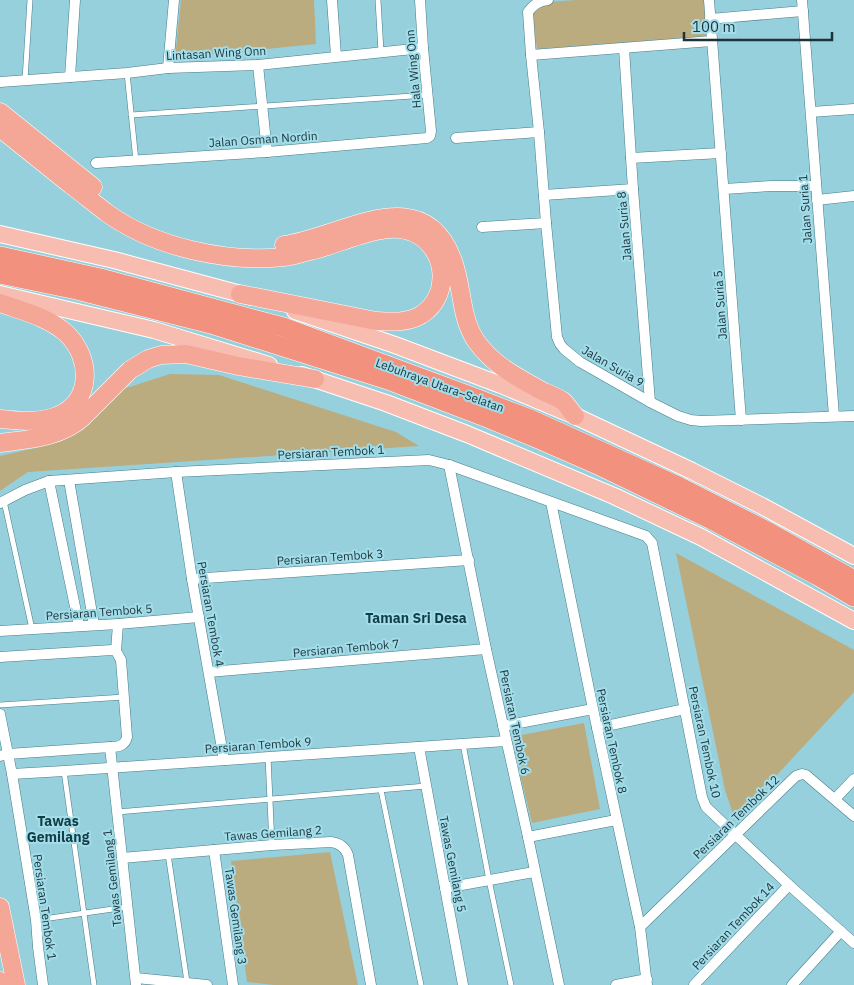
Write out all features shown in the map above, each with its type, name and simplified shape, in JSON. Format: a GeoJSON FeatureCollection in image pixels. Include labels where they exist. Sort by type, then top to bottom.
{"type":"FeatureCollection","features":[{"type":"Feature","properties":{"kind":"highway"},"geometry":{"type":"LineString","coordinates":[[0,112],[122,210],[169,233],[199,241],[230,246],[264,247],[291,244],[375,219],[388,217],[401,216],[426,224],[440,236],[451,254],[458,276],[465,320],[475,340],[506,371],[563,401],[575,416]]}},
{"type":"Feature","properties":{"kind":"highway"},"geometry":{"type":"LineString","coordinates":[[0,128],[108,214],[156,240],[188,250],[223,256],[284,257],[313,251],[384,229],[398,229],[412,232],[425,239],[434,250],[440,263],[442,277],[439,292],[432,304],[422,314],[408,320],[393,322],[376,321],[240,294]]}},
{"type":"Feature","properties":{"kind":"highway","name":"Lebuhraya Utara–Selatan"},"geometry":{"type":"LineString","coordinates":[[0,256],[100,278],[283,326],[484,401],[530,419],[680,487],[769,532],[854,580]]}},
{"type":"Feature","properties":{"kind":"highway","name":"Lebuhraya Utara–Selatan"},"geometry":{"type":"LineString","coordinates":[[0,274],[77,290],[210,324],[388,380],[542,440],[598,465],[712,520],[854,597]]}},
{"type":"Feature","properties":{"kind":"highway"},"geometry":{"type":"LineString","coordinates":[[0,303],[56,325],[80,350],[86,370],[81,392],[74,404],[59,415],[38,421],[0,420]]}},
{"type":"Feature","properties":{"kind":"highway"},"geometry":{"type":"LineString","coordinates":[[0,443],[40,437],[65,430],[82,418],[130,370],[148,359],[161,355],[186,354],[238,366],[315,379]]}},
{"type":"Feature","properties":{"kind":"highway"},"geometry":{"type":"LineString","coordinates":[[0,907],[16,985]]}},
{"type":"Feature","properties":{"kind":"main road"},"geometry":{"type":"LineString","coordinates":[[0,234],[114,260],[240,294],[395,345],[501,385],[575,416],[762,506],[854,556]]}},
{"type":"Feature","properties":{"kind":"main road"},"geometry":{"type":"LineString","coordinates":[[0,294],[154,330],[315,379],[386,403],[467,434],[614,496],[701,537],[854,621]]}},
{"type":"Feature","properties":{"kind":"street"},"geometry":{"type":"LineString","coordinates":[[70,77],[75,0]]}},
{"type":"Feature","properties":{"kind":"street"},"geometry":{"type":"LineString","coordinates":[[168,68],[174,0]]}},
{"type":"Feature","properties":{"kind":"street"},"geometry":{"type":"LineString","coordinates":[[332,0],[336,56]]}},
{"type":"Feature","properties":{"kind":"street","name":"Hala Wing Onn"},"geometry":{"type":"LineString","coordinates":[[420,0],[430,136]]}},
{"type":"Feature","properties":{"kind":"street","name":"Jalan Suria 9"},"geometry":{"type":"LineString","coordinates":[[548,0],[534,4],[528,12],[557,337],[560,344],[580,362],[650,402],[678,416],[691,420],[854,416]]}},
{"type":"Feature","properties":{"kind":"street","name":"Jalan Suria 5"},"geometry":{"type":"LineString","coordinates":[[709,0],[741,420]]}},
{"type":"Feature","properties":{"kind":"street","name":"Jalan Suria 1"},"geometry":{"type":"LineString","coordinates":[[802,0],[834,416]]}},
{"type":"Feature","properties":{"kind":"street"},"geometry":{"type":"LineString","coordinates":[[710,19],[803,11]]}},
{"type":"Feature","properties":{"kind":"street"},"geometry":{"type":"LineString","coordinates":[[531,55],[712,41]]}},
{"type":"Feature","properties":{"kind":"street","name":"Lintasan Wing Onn"},"geometry":{"type":"LineString","coordinates":[[0,82],[168,68],[258,65],[423,48]]}},
{"type":"Feature","properties":{"kind":"street","name":"Jalan Suria 8"},"geometry":{"type":"LineString","coordinates":[[624,48],[650,402]]}},
{"type":"Feature","properties":{"kind":"street"},"geometry":{"type":"LineString","coordinates":[[258,65],[266,152]]}},
{"type":"Feature","properties":{"kind":"street"},"geometry":{"type":"LineString","coordinates":[[811,112],[854,109]]}},
{"type":"Feature","properties":{"kind":"street"},"geometry":{"type":"LineString","coordinates":[[456,138],[539,132]]}},
{"type":"Feature","properties":{"kind":"street","name":"Jalan Osman Nordin"},"geometry":{"type":"LineString","coordinates":[[96,163],[266,152],[427,138],[430,136]]}},
{"type":"Feature","properties":{"kind":"street"},"geometry":{"type":"LineString","coordinates":[[632,158],[721,153]]}},
{"type":"Feature","properties":{"kind":"street"},"geometry":{"type":"LineString","coordinates":[[724,189],[816,186]]}},
{"type":"Feature","properties":{"kind":"street"},"geometry":{"type":"LineString","coordinates":[[544,195],[633,189]]}},
{"type":"Feature","properties":{"kind":"street"},"geometry":{"type":"LineString","coordinates":[[817,200],[854,196]]}},
{"type":"Feature","properties":{"kind":"street"},"geometry":{"type":"LineString","coordinates":[[482,227],[546,222]]}},
{"type":"Feature","properties":{"kind":"street","name":"Persiaran Tembok 1"},"geometry":{"type":"LineString","coordinates":[[2,502],[25,490],[49,481],[176,472],[429,460],[449,465],[646,536],[652,542]]}},
{"type":"Feature","properties":{"kind":"street","name":"Persiaran Tembok 6"},"geometry":{"type":"LineString","coordinates":[[449,465],[486,650],[559,985]]}},
{"type":"Feature","properties":{"kind":"street","name":"Persiaran Tembok 4"},"geometry":{"type":"LineString","coordinates":[[176,472],[192,579],[224,760]]}},
{"type":"Feature","properties":{"kind":"street"},"geometry":{"type":"LineString","coordinates":[[69,480],[94,625]]}},
{"type":"Feature","properties":{"kind":"street"},"geometry":{"type":"LineString","coordinates":[[49,481],[79,626]]}},
{"type":"Feature","properties":{"kind":"street","name":"Persiaran Tembok 8"},"geometry":{"type":"LineString","coordinates":[[551,502],[616,820],[640,927],[647,982]]}},
{"type":"Feature","properties":{"kind":"street","name":"Persiaran Tembok 10"},"geometry":{"type":"LineString","coordinates":[[652,542],[704,803],[708,810],[854,943]]}},
{"type":"Feature","properties":{"kind":"street","name":"Persiaran Tembok 3"},"geometry":{"type":"LineString","coordinates":[[192,579],[468,560]]}},
{"type":"Feature","properties":{"kind":"street","name":"Persiaran Tembok 5"},"geometry":{"type":"LineString","coordinates":[[0,631],[199,617]]}},
{"type":"Feature","properties":{"kind":"street"},"geometry":{"type":"LineString","coordinates":[[3,754],[110,748],[121,746],[125,743],[127,739],[121,660],[116,651],[118,624]]}},
{"type":"Feature","properties":{"kind":"street","name":"Persiaran Tembok 7"},"geometry":{"type":"LineString","coordinates":[[209,672],[486,650]]}},
{"type":"Feature","properties":{"kind":"street"},"geometry":{"type":"LineString","coordinates":[[0,658],[116,651]]}},
{"type":"Feature","properties":{"kind":"street"},"geometry":{"type":"LineString","coordinates":[[503,726],[593,709]]}},
{"type":"Feature","properties":{"kind":"street"},"geometry":{"type":"LineString","coordinates":[[597,728],[685,710]]}},
{"type":"Feature","properties":{"kind":"street","name":"Persiaran Tembok 1"},"geometry":{"type":"LineString","coordinates":[[0,714],[3,754],[12,774],[36,920],[43,985]]}},
{"type":"Feature","properties":{"kind":"street","name":"Persiaran Tembok 9"},"geometry":{"type":"LineString","coordinates":[[12,774],[506,741]]}},
{"type":"Feature","properties":{"kind":"street","name":"Tawas Gemilang 5"},"geometry":{"type":"LineString","coordinates":[[419,747],[463,985]]}},
{"type":"Feature","properties":{"kind":"street","name":"Tawas Gemilang 1"},"geometry":{"type":"LineString","coordinates":[[110,748],[136,982]]}},
{"type":"Feature","properties":{"kind":"street","name":"Persiaran Tembok 12"},"geometry":{"type":"LineString","coordinates":[[640,927],[799,775],[806,775],[854,816]]}},
{"type":"Feature","properties":{"kind":"street"},"geometry":{"type":"LineString","coordinates":[[835,799],[854,780]]}},
{"type":"Feature","properties":{"kind":"street"},"geometry":{"type":"LineString","coordinates":[[528,837],[616,820]]}},
{"type":"Feature","properties":{"kind":"street","name":"Tawas Gemilang 2"},"geometry":{"type":"LineString","coordinates":[[122,858],[272,845],[331,842],[338,844],[344,848],[348,855],[371,985]]}},
{"type":"Feature","properties":{"kind":"street","name":"Tawas Gemilang 3"},"geometry":{"type":"LineString","coordinates":[[214,850],[233,985]]}},
{"type":"Feature","properties":{"kind":"street"},"geometry":{"type":"LineString","coordinates":[[445,888],[534,872]]}},
{"type":"Feature","properties":{"kind":"street","name":"Persiaran Tembok 14"},"geometry":{"type":"LineString","coordinates":[[694,985],[789,884]]}},
{"type":"Feature","properties":{"kind":"street"},"geometry":{"type":"LineString","coordinates":[[792,985],[841,931]]}},
{"type":"Feature","properties":{"kind":"street"},"geometry":{"type":"LineString","coordinates":[[136,982],[207,985]]}},
{"type":"Feature","properties":{"kind":"street"},"geometry":{"type":"LineString","coordinates":[[616,985],[647,982]]}},
{"type":"Feature","properties":{"kind":"lane"},"geometry":{"type":"LineString","coordinates":[[25,80],[30,0]]}},
{"type":"Feature","properties":{"kind":"lane"},"geometry":{"type":"LineString","coordinates":[[378,0],[382,52]]}},
{"type":"Feature","properties":{"kind":"lane"},"geometry":{"type":"LineString","coordinates":[[127,72],[136,161]]}},
{"type":"Feature","properties":{"kind":"lane"},"geometry":{"type":"LineString","coordinates":[[131,115],[427,95]]}},
{"type":"Feature","properties":{"kind":"lane"},"geometry":{"type":"LineString","coordinates":[[2,502],[32,629]]}},
{"type":"Feature","properties":{"kind":"lane"},"geometry":{"type":"LineString","coordinates":[[0,705],[124,697]]}},
{"type":"Feature","properties":{"kind":"lane"},"geometry":{"type":"LineString","coordinates":[[463,744],[511,985]]}},
{"type":"Feature","properties":{"kind":"lane"},"geometry":{"type":"LineString","coordinates":[[268,757],[272,845]]}},
{"type":"Feature","properties":{"kind":"lane"},"geometry":{"type":"LineString","coordinates":[[64,772],[94,985]]}},
{"type":"Feature","properties":{"kind":"lane"},"geometry":{"type":"LineString","coordinates":[[117,812],[426,786]]}},
{"type":"Feature","properties":{"kind":"lane"},"geometry":{"type":"LineString","coordinates":[[381,790],[421,985]]}},
{"type":"Feature","properties":{"kind":"lane"},"geometry":{"type":"LineString","coordinates":[[168,854],[187,983]]}},
{"type":"Feature","properties":{"kind":"lane"},"geometry":{"type":"LineString","coordinates":[[36,920],[128,906]]}},
{"type":"Feature","properties":{"kind":"shaded area"},"geometry":{"type":"Polygon","coordinates":[[[181,0],[314,0],[316,44],[175,58],[181,0]]]}},
{"type":"Feature","properties":{"kind":"shaded area"},"geometry":{"type":"Polygon","coordinates":[[[576,0],[705,0],[708,36],[537,49],[532,12],[545,2],[576,0]]]}},
{"type":"Feature","properties":{"kind":"shaded area"},"geometry":{"type":"Polygon","coordinates":[[[170,374],[219,375],[396,432],[419,446],[28,472],[0,491],[0,456],[40,447],[83,430],[120,390],[170,374]]]}},
{"type":"Feature","properties":{"kind":"shaded area"},"geometry":{"type":"Polygon","coordinates":[[[676,553],[854,650],[854,692],[735,820],[725,790],[676,553]]]}},
{"type":"Feature","properties":{"kind":"shaded area"},"geometry":{"type":"Polygon","coordinates":[[[584,723],[600,809],[532,823],[511,737],[584,723]]]}},
{"type":"Feature","properties":{"kind":"shaded area"},"geometry":{"type":"Polygon","coordinates":[[[330,852],[358,985],[274,985],[247,982],[231,861],[330,852]]]}},
{"type":"Feature","properties":{"kind":"district","name":"Taman Sri Desa"},"geometry":{"type":"Point","coordinates":[416,618]}},
{"type":"Feature","properties":{"kind":"district","name":"Tawas Gemilang"},"geometry":{"type":"Point","coordinates":[58,830]}}]}
